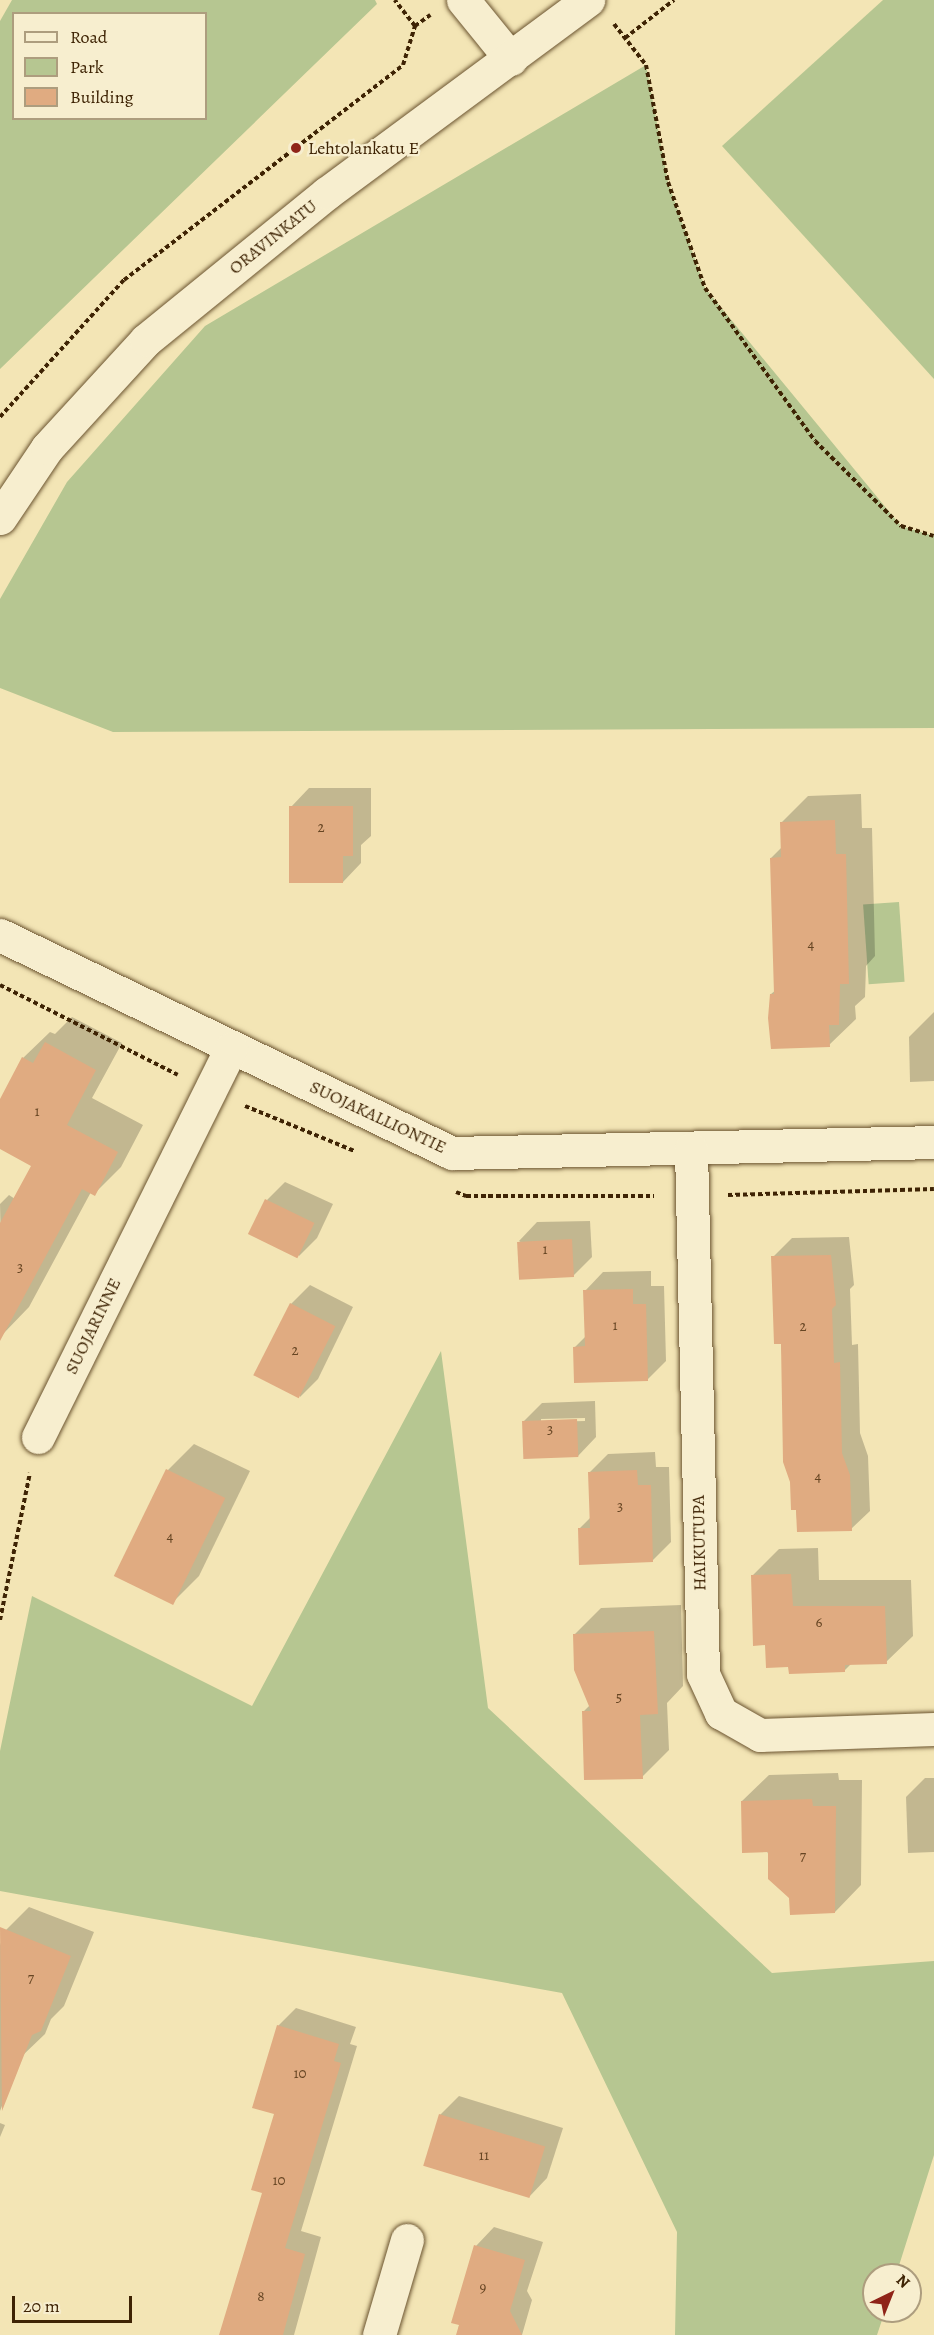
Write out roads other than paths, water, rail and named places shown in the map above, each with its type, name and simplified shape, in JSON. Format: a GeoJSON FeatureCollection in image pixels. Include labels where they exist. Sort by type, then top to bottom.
{"type":"FeatureCollection","features":[{"type":"Feature","properties":{"kind":"street"},"geometry":{"type":"LineString","coordinates":[[463,0],[512,59]]}},
{"type":"Feature","properties":{"kind":"street","name":"ORAVINKATU"},"geometry":{"type":"LineString","coordinates":[[0,518],[47,448],[146,340],[327,193],[512,59],[599,10]]}},
{"type":"Feature","properties":{"kind":"street","name":"SUOJAKALLIONTIE"},"geometry":{"type":"LineString","coordinates":[[0,935],[452,1153],[934,1142]]}},
{"type":"Feature","properties":{"kind":"street","name":"SUOJARINNE"},"geometry":{"type":"LineString","coordinates":[[38,1437],[231,1048]]}},
{"type":"Feature","properties":{"kind":"street","name":"HAIKUTUPA"},"geometry":{"type":"LineString","coordinates":[[690,1149],[703,1674],[721,1713],[760,1735],[934,1729]]}},
{"type":"Feature","properties":{"kind":"street"},"geometry":{"type":"LineString","coordinates":[[379,2335],[408,2240]]}},
{"type":"Feature","properties":{"kind":"place","name":"Lehtolankatu E"},"geometry":{"type":"Point","coordinates":[296,148]}}]}
